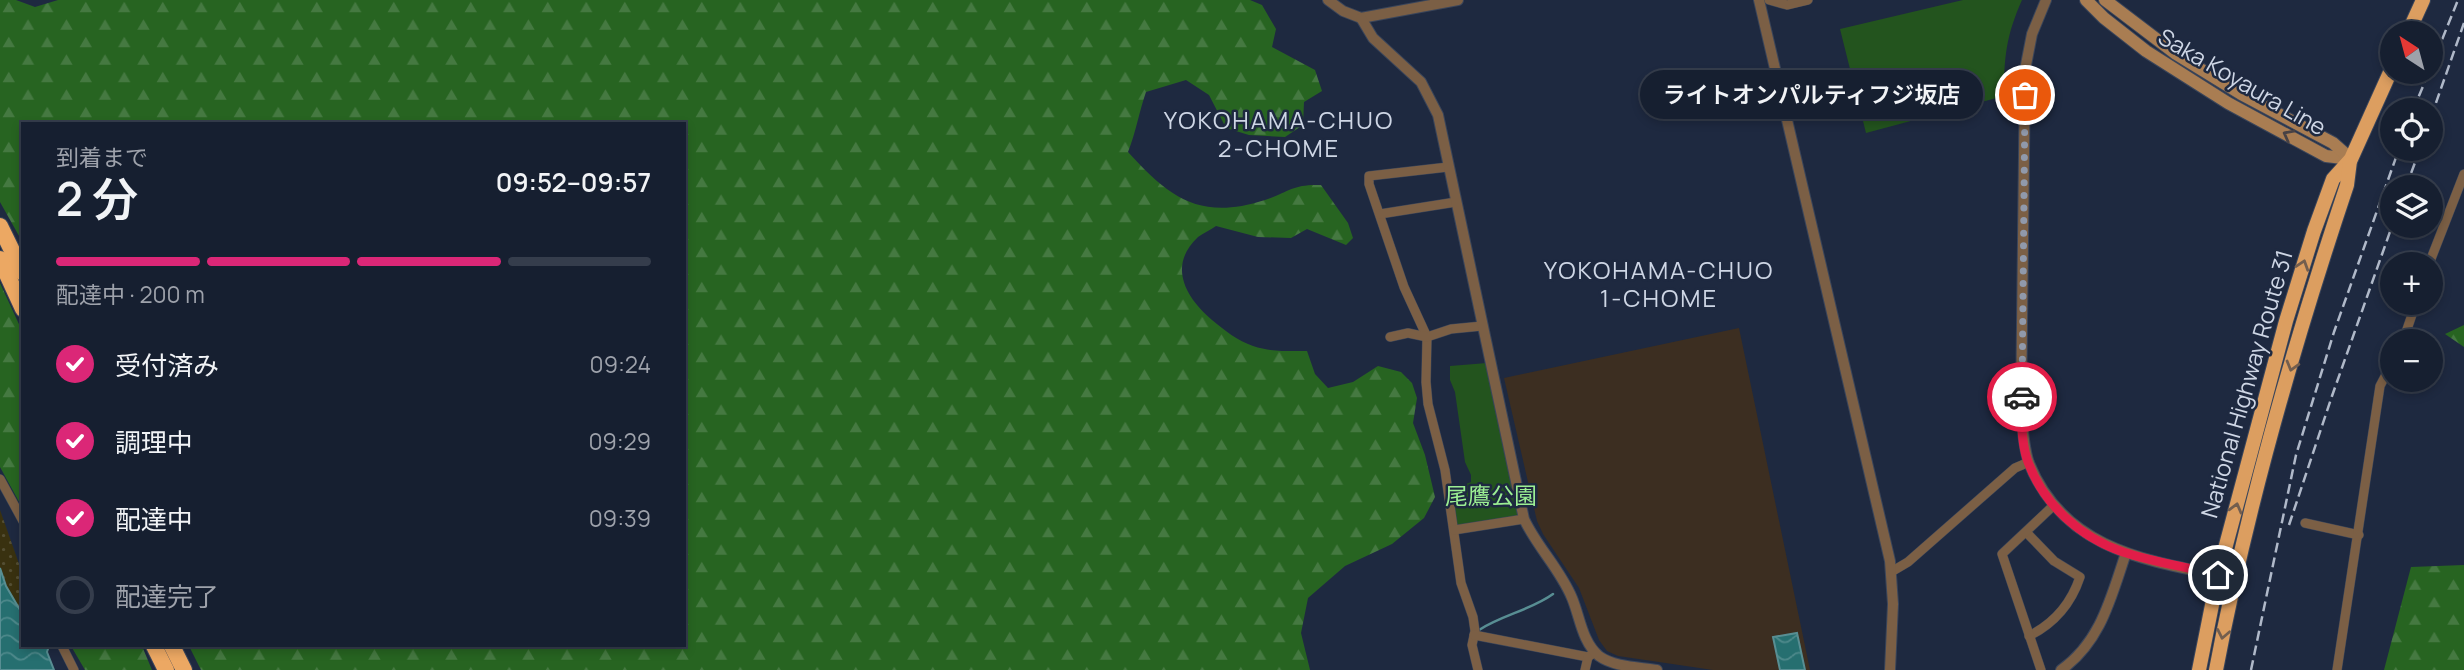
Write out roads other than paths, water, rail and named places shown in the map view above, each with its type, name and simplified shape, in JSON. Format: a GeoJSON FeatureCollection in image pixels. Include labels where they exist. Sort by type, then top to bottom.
{"type":"FeatureCollection","features":[{"type":"Feature","properties":{"kind":"highway"},"geometry":{"type":"LineString","coordinates":[[2413,21],[2423,0]]}},
{"type":"Feature","properties":{"kind":"highway","name":"National Highway Route 31"},"geometry":{"type":"LineString","coordinates":[[2216,670],[2233,578],[2284,393],[2347,185],[2351,159],[2385,84]]}},
{"type":"Feature","properties":{"kind":"highway","name":"National Highway Route 31"},"geometry":{"type":"LineString","coordinates":[[2199,670],[2218,575],[2286,321],[2314,230],[2333,180],[2351,159]]}},
{"type":"Feature","properties":{"kind":"highway"},"geometry":{"type":"LineString","coordinates":[[0,226],[21,269]]}},
{"type":"Feature","properties":{"kind":"highway"},"geometry":{"type":"LineString","coordinates":[[0,259],[21,305]]}},
{"type":"Feature","properties":{"kind":"highway"},"geometry":{"type":"LineString","coordinates":[[154,647],[166,670]]}},
{"type":"Feature","properties":{"kind":"highway"},"geometry":{"type":"LineString","coordinates":[[172,647],[184,670]]}},
{"type":"Feature","properties":{"kind":"main road","name":"Saka Koyaura Line"},"geometry":{"type":"LineString","coordinates":[[2087,0],[2104,18],[2146,51],[2228,103],[2326,156],[2351,159]]}},
{"type":"Feature","properties":{"kind":"main road","name":"Saka Koyaura Line"},"geometry":{"type":"LineString","coordinates":[[2105,0],[2176,54],[2333,144],[2351,159]]}},
{"type":"Feature","properties":{"kind":"street"},"geometry":{"type":"LineString","coordinates":[[1328,0],[1343,11],[1361,18],[1458,0]]}},
{"type":"Feature","properties":{"kind":"street"},"geometry":{"type":"LineString","coordinates":[[1759,0],[1881,520],[1894,604],[1890,670]]}},
{"type":"Feature","properties":{"kind":"street"},"geometry":{"type":"LineString","coordinates":[[1769,0],[1787,5],[1808,0]]}},
{"type":"Feature","properties":{"kind":"street"},"geometry":{"type":"LineString","coordinates":[[2046,0],[2032,34],[2025,70],[2021,410],[2028,462],[2053,506],[2085,534],[2126,553],[2233,578]]}},
{"type":"Feature","properties":{"kind":"street"},"geometry":{"type":"LineString","coordinates":[[1361,18],[1373,38],[1421,82],[1438,115],[1524,519],[1534,540],[1564,583],[1591,649],[1584,670]]}},
{"type":"Feature","properties":{"kind":"street"},"geometry":{"type":"LineString","coordinates":[[1448,167],[1369,176],[1404,288],[1427,337],[1428,404],[1445,470],[1461,583],[1473,617],[1472,645],[1478,670]]}},
{"type":"Feature","properties":{"kind":"street"},"geometry":{"type":"LineString","coordinates":[[2434,252],[2464,174]]}},
{"type":"Feature","properties":{"kind":"street"},"geometry":{"type":"LineString","coordinates":[[1380,214],[1456,202]]}},
{"type":"Feature","properties":{"kind":"street"},"geometry":{"type":"LineString","coordinates":[[1390,337],[1408,333],[1427,337],[1451,329],[1482,326]]}},
{"type":"Feature","properties":{"kind":"street"},"geometry":{"type":"LineString","coordinates":[[2337,670],[2380,386]]}},
{"type":"Feature","properties":{"kind":"street"},"geometry":{"type":"LineString","coordinates":[[1891,572],[1908,562],[2015,468],[2028,462]]}},
{"type":"Feature","properties":{"kind":"street"},"geometry":{"type":"LineString","coordinates":[[0,478],[21,518]]}},
{"type":"Feature","properties":{"kind":"street"},"geometry":{"type":"LineString","coordinates":[[2041,670],[2002,554],[2053,506]]}},
{"type":"Feature","properties":{"kind":"street"},"geometry":{"type":"LineString","coordinates":[[1454,530],[1524,519]]}},
{"type":"Feature","properties":{"kind":"street"},"geometry":{"type":"LineString","coordinates":[[2305,523],[2359,535]]}},
{"type":"Feature","properties":{"kind":"street"},"geometry":{"type":"LineString","coordinates":[[2025,532],[2054,561],[2081,577],[2074,596],[2058,616],[2029,636]]}},
{"type":"Feature","properties":{"kind":"street"},"geometry":{"type":"LineString","coordinates":[[2061,670],[2071,663],[2092,639],[2106,615],[2126,553]]}},
{"type":"Feature","properties":{"kind":"street"},"geometry":{"type":"LineString","coordinates":[[1474,635],[1591,655],[1618,664],[1657,670]]}},
{"type":"Feature","properties":{"kind":"street"},"geometry":{"type":"LineString","coordinates":[[62,647],[74,670]]}},
{"type":"Feature","properties":{"kind":"water"},"geometry":{"type":"Polygon","coordinates":[[[0,568],[6,586],[21,612],[21,647],[49,647],[47,652],[54,670],[0,670],[0,568]]]}},
{"type":"Feature","properties":{"kind":"water"},"geometry":{"type":"Polygon","coordinates":[[[1797,633],[1805,670],[1780,670],[1773,637],[1797,633]]]}},
{"type":"Feature","properties":{"kind":"waterway"},"geometry":{"type":"LineString","coordinates":[[1479,630],[1553,594]]}},
{"type":"Feature","properties":{"kind":"railway"},"geometry":{"type":"LineString","coordinates":[[2443,37],[2458,0]]}},
{"type":"Feature","properties":{"kind":"railway"},"geometry":{"type":"LineString","coordinates":[[2438,98],[2464,23]]}},
{"type":"Feature","properties":{"kind":"railway"},"geometry":{"type":"LineString","coordinates":[[2418,98],[2424,84]]}},
{"type":"Feature","properties":{"kind":"railway"},"geometry":{"type":"LineString","coordinates":[[2251,670],[2296,455],[2334,332],[2395,161]]}},
{"type":"Feature","properties":{"kind":"railway"},"geometry":{"type":"LineString","coordinates":[[2410,175],[2416,161]]}},
{"type":"Feature","properties":{"kind":"railway"},"geometry":{"type":"LineString","coordinates":[[2289,525],[2388,238]]}},
{"type":"Feature","properties":{"kind":"place","name":"ライトオンパルティフジ坂店"},"geometry":{"type":"Point","coordinates":[2025,95]}},
{"type":"Feature","properties":{"kind":"district","name":"YOKOHAMA-CHUO 2-CHOME"},"geometry":{"type":"Point","coordinates":[1279,135]}},
{"type":"Feature","properties":{"kind":"district","name":"YOKOHAMA-CHUO 1-CHOME"},"geometry":{"type":"Point","coordinates":[1659,285]}},
{"type":"Feature","properties":{"kind":"park label","name":"尾鷹公園"},"geometry":{"type":"Point","coordinates":[1491,496]}}]}
